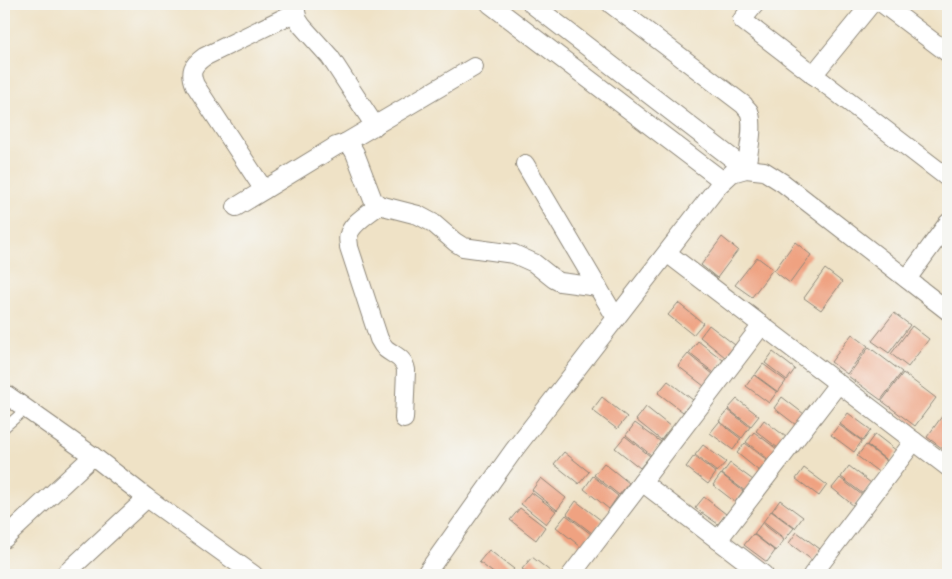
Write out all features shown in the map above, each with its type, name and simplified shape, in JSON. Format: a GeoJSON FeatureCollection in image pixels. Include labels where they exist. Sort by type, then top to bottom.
{"type":"FeatureCollection","features":[{"type":"Feature","properties":{"kind":"street"},"geometry":{"type":"LineString","coordinates":[[490,4],[723,181]]}},
{"type":"Feature","properties":{"kind":"street"},"geometry":{"type":"LineString","coordinates":[[532,4],[746,169]]}},
{"type":"Feature","properties":{"kind":"street"},"geometry":{"type":"LineString","coordinates":[[611,4],[744,104],[751,120],[746,169]]}},
{"type":"Feature","properties":{"kind":"street"},"geometry":{"type":"LineString","coordinates":[[755,4],[742,20],[948,178]]}},
{"type":"Feature","properties":{"kind":"street"},"geometry":{"type":"LineString","coordinates":[[813,75],[871,4]]}},
{"type":"Feature","properties":{"kind":"street"},"geometry":{"type":"LineString","coordinates":[[883,4],[948,53]]}},
{"type":"Feature","properties":{"kind":"street"},"geometry":{"type":"LineString","coordinates":[[264,190],[195,85],[192,72],[198,62],[204,57],[295,8],[298,20],[302,26],[330,57],[375,126]]}},
{"type":"Feature","properties":{"kind":"street"},"geometry":{"type":"LineString","coordinates":[[236,206],[474,67]]}},
{"type":"Feature","properties":{"kind":"street"},"geometry":{"type":"LineString","coordinates":[[345,143],[351,146],[355,152],[373,200],[379,205],[418,215],[433,223],[463,247],[514,254],[534,263],[560,282],[598,287]]}},
{"type":"Feature","properties":{"kind":"street"},"geometry":{"type":"LineString","coordinates":[[525,164],[616,318]]}},
{"type":"Feature","properties":{"kind":"street"},"geometry":{"type":"LineString","coordinates":[[425,575],[514,450],[666,253],[723,181],[732,173],[746,169],[764,171],[948,311]]}},
{"type":"Feature","properties":{"kind":"street"},"geometry":{"type":"LineString","coordinates":[[379,205],[354,226],[349,232],[348,238],[379,339],[386,349],[406,365],[404,418]]}},
{"type":"Feature","properties":{"kind":"street"},"geometry":{"type":"LineString","coordinates":[[906,279],[948,224]]}},
{"type":"Feature","properties":{"kind":"street"},"geometry":{"type":"LineString","coordinates":[[666,253],[948,467]]}},
{"type":"Feature","properties":{"kind":"street"},"geometry":{"type":"LineString","coordinates":[[571,575],[762,325]]}},
{"type":"Feature","properties":{"kind":"street"},"geometry":{"type":"LineString","coordinates":[[718,540],[838,384]]}},
{"type":"Feature","properties":{"kind":"street"},"geometry":{"type":"LineString","coordinates":[[4,392],[93,456],[147,498],[232,570],[254,575]]}},
{"type":"Feature","properties":{"kind":"street"},"geometry":{"type":"LineString","coordinates":[[812,575],[914,441]]}},
{"type":"Feature","properties":{"kind":"street"},"geometry":{"type":"LineString","coordinates":[[4,539],[93,456]]}},
{"type":"Feature","properties":{"kind":"street"},"geometry":{"type":"LineString","coordinates":[[642,482],[764,575]]}},
{"type":"Feature","properties":{"kind":"street"},"geometry":{"type":"LineString","coordinates":[[64,575],[147,498]]}},
{"type":"Feature","properties":{"kind":"lane"},"geometry":{"type":"LineString","coordinates":[[4,428],[26,409]]}},
{"type":"Feature","properties":{"kind":"building"},"geometry":{"type":"Polygon","coordinates":[[[722,237],[738,250],[717,278],[701,265],[722,237]]]}},
{"type":"Feature","properties":{"kind":"building"},"geometry":{"type":"Polygon","coordinates":[[[795,242],[811,255],[790,283],[774,271],[795,242]]]}},
{"type":"Feature","properties":{"kind":"building"},"geometry":{"type":"Polygon","coordinates":[[[757,257],[773,269],[752,297],[735,285],[757,257]]]}},
{"type":"Feature","properties":{"kind":"building"},"geometry":{"type":"Polygon","coordinates":[[[825,269],[842,282],[821,310],[804,298],[825,269]]]}},
{"type":"Feature","properties":{"kind":"building"},"geometry":{"type":"Polygon","coordinates":[[[678,303],[703,323],[693,335],[668,315],[678,303]]]}},
{"type":"Feature","properties":{"kind":"building"},"geometry":{"type":"Polygon","coordinates":[[[894,313],[910,325],[889,353],[872,341],[894,313]]]}},
{"type":"Feature","properties":{"kind":"building"},"geometry":{"type":"Polygon","coordinates":[[[709,325],[735,345],[725,357],[700,337],[709,325]]]}},
{"type":"Feature","properties":{"kind":"building"},"geometry":{"type":"Polygon","coordinates":[[[912,326],[929,339],[908,367],[891,354],[912,326]]]}},
{"type":"Feature","properties":{"kind":"building"},"geometry":{"type":"Polygon","coordinates":[[[852,334],[868,346],[847,374],[831,362],[852,334]]]}},
{"type":"Feature","properties":{"kind":"building"},"geometry":{"type":"Polygon","coordinates":[[[698,341],[723,360],[714,373],[689,353],[698,341]]]}},
{"type":"Feature","properties":{"kind":"building"},"geometry":{"type":"Polygon","coordinates":[[[869,347],[902,372],[881,400],[848,376],[869,347]]]}},
{"type":"Feature","properties":{"kind":"building"},"geometry":{"type":"Polygon","coordinates":[[[773,352],[795,369],[787,380],[765,363],[773,352]]]}},
{"type":"Feature","properties":{"kind":"building"},"geometry":{"type":"Polygon","coordinates":[[[688,354],[713,374],[704,386],[678,366],[688,354]]]}},
{"type":"Feature","properties":{"kind":"building"},"geometry":{"type":"Polygon","coordinates":[[[763,364],[786,381],[778,392],[755,375],[763,364]]]}},
{"type":"Feature","properties":{"kind":"building"},"geometry":{"type":"Polygon","coordinates":[[[903,373],[936,398],[915,426],[882,401],[903,373]]]}},
{"type":"Feature","properties":{"kind":"building"},"geometry":{"type":"Polygon","coordinates":[[[754,375],[777,392],[769,403],[746,386],[754,375]]]}},
{"type":"Feature","properties":{"kind":"building"},"geometry":{"type":"Polygon","coordinates":[[[668,381],[693,400],[683,412],[658,393],[668,381]]]}},
{"type":"Feature","properties":{"kind":"building"},"geometry":{"type":"Polygon","coordinates":[[[602,397],[627,417],[617,429],[592,410],[602,397]]]}},
{"type":"Feature","properties":{"kind":"building"},"geometry":{"type":"Polygon","coordinates":[[[782,397],[804,414],[796,425],[774,408],[782,397]]]}},
{"type":"Feature","properties":{"kind":"building"},"geometry":{"type":"Polygon","coordinates":[[[737,399],[759,416],[751,426],[728,409],[737,399]]]}},
{"type":"Feature","properties":{"kind":"building"},"geometry":{"type":"Polygon","coordinates":[[[646,407],[671,427],[661,440],[636,420],[646,407]]]}},
{"type":"Feature","properties":{"kind":"building"},"geometry":{"type":"Polygon","coordinates":[[[948,408],[948,442],[943,449],[927,437],[948,408]]]}},
{"type":"Feature","properties":{"kind":"building"},"geometry":{"type":"Polygon","coordinates":[[[728,410],[750,427],[742,438],[719,421],[728,410]]]}},
{"type":"Feature","properties":{"kind":"building"},"geometry":{"type":"Polygon","coordinates":[[[848,413],[871,430],[863,441],[840,424],[848,413]]]}},
{"type":"Feature","properties":{"kind":"building"},"geometry":{"type":"Polygon","coordinates":[[[764,420],[786,437],[778,448],[756,431],[764,420]]]}},
{"type":"Feature","properties":{"kind":"building"},"geometry":{"type":"Polygon","coordinates":[[[719,422],[741,439],[733,450],[710,433],[719,422]]]}},
{"type":"Feature","properties":{"kind":"building"},"geometry":{"type":"Polygon","coordinates":[[[635,423],[661,442],[651,455],[626,435],[635,423]]]}},
{"type":"Feature","properties":{"kind":"building"},"geometry":{"type":"Polygon","coordinates":[[[839,425],[862,441],[854,452],[831,435],[839,425]]]}},
{"type":"Feature","properties":{"kind":"building"},"geometry":{"type":"Polygon","coordinates":[[[754,432],[777,449],[768,459],[746,442],[754,432]]]}},
{"type":"Feature","properties":{"kind":"building"},"geometry":{"type":"Polygon","coordinates":[[[875,434],[897,451],[889,462],[867,445],[875,434]]]}},
{"type":"Feature","properties":{"kind":"building"},"geometry":{"type":"Polygon","coordinates":[[[625,436],[650,456],[640,468],[615,448],[625,436]]]}},
{"type":"Feature","properties":{"kind":"building"},"geometry":{"type":"Polygon","coordinates":[[[745,443],[767,460],[759,471],[737,453],[745,443]]]}},
{"type":"Feature","properties":{"kind":"building"},"geometry":{"type":"Polygon","coordinates":[[[703,445],[726,462],[717,472],[695,455],[703,445]]]}},
{"type":"Feature","properties":{"kind":"building"},"geometry":{"type":"Polygon","coordinates":[[[866,445],[888,462],[880,473],[857,456],[866,445]]]}},
{"type":"Feature","properties":{"kind":"building"},"geometry":{"type":"Polygon","coordinates":[[[564,452],[589,472],[579,484],[554,464],[564,452]]]}},
{"type":"Feature","properties":{"kind":"building"},"geometry":{"type":"Polygon","coordinates":[[[694,456],[716,473],[708,484],[686,467],[694,456]]]}},
{"type":"Feature","properties":{"kind":"building"},"geometry":{"type":"Polygon","coordinates":[[[604,463],[629,483],[619,495],[594,475],[604,463]]]}},
{"type":"Feature","properties":{"kind":"building"},"geometry":{"type":"Polygon","coordinates":[[[730,463],[753,480],[745,491],[722,474],[730,463]]]}},
{"type":"Feature","properties":{"kind":"building"},"geometry":{"type":"Polygon","coordinates":[[[849,466],[871,483],[863,494],[841,477],[849,466]]]}},
{"type":"Feature","properties":{"kind":"building"},"geometry":{"type":"Polygon","coordinates":[[[804,468],[827,485],[819,496],[796,479],[804,468]]]}},
{"type":"Feature","properties":{"kind":"building"},"geometry":{"type":"Polygon","coordinates":[[[721,474],[743,491],[735,502],[713,485],[721,474]]]}},
{"type":"Feature","properties":{"kind":"building"},"geometry":{"type":"Polygon","coordinates":[[[593,476],[618,496],[609,509],[584,489],[593,476]]]}},
{"type":"Feature","properties":{"kind":"building"},"geometry":{"type":"Polygon","coordinates":[[[541,478],[566,498],[557,510],[532,490],[541,478]]]}},
{"type":"Feature","properties":{"kind":"building"},"geometry":{"type":"Polygon","coordinates":[[[840,478],[862,495],[854,506],[832,488],[840,478]]]}},
{"type":"Feature","properties":{"kind":"building"},"geometry":{"type":"Polygon","coordinates":[[[531,492],[556,511],[546,524],[521,504],[531,492]]]}},
{"type":"Feature","properties":{"kind":"building"},"geometry":{"type":"Polygon","coordinates":[[[704,497],[726,514],[718,524],[695,508],[704,497]]]}},
{"type":"Feature","properties":{"kind":"building"},"geometry":{"type":"Polygon","coordinates":[[[780,500],[803,517],[795,528],[772,511],[780,500]]]}},
{"type":"Feature","properties":{"kind":"building"},"geometry":{"type":"Polygon","coordinates":[[[576,501],[602,521],[592,533],[567,514],[576,501]]]}},
{"type":"Feature","properties":{"kind":"building"},"geometry":{"type":"Polygon","coordinates":[[[520,508],[545,527],[536,540],[510,520],[520,508]]]}},
{"type":"Feature","properties":{"kind":"building"},"geometry":{"type":"Polygon","coordinates":[[[771,511],[794,528],[785,539],[763,522],[771,511]]]}},
{"type":"Feature","properties":{"kind":"building"},"geometry":{"type":"Polygon","coordinates":[[[566,515],[591,534],[581,547],[556,527],[566,515]]]}},
{"type":"Feature","properties":{"kind":"building"},"geometry":{"type":"Polygon","coordinates":[[[762,523],[784,540],[776,551],[754,534],[762,523]]]}},
{"type":"Feature","properties":{"kind":"building"},"geometry":{"type":"Polygon","coordinates":[[[797,532],[820,549],[812,560],[789,543],[797,532]]]}},
{"type":"Feature","properties":{"kind":"building"},"geometry":{"type":"Polygon","coordinates":[[[753,534],[775,551],[767,562],[744,545],[753,534]]]}},
{"type":"Feature","properties":{"kind":"building"},"geometry":{"type":"Polygon","coordinates":[[[489,550],[514,569],[509,575],[496,575],[479,562],[489,550]]]}},
{"type":"Feature","properties":{"kind":"building"},"geometry":{"type":"Polygon","coordinates":[[[532,557],[555,575],[530,575],[522,569],[532,557]]]}}]}
